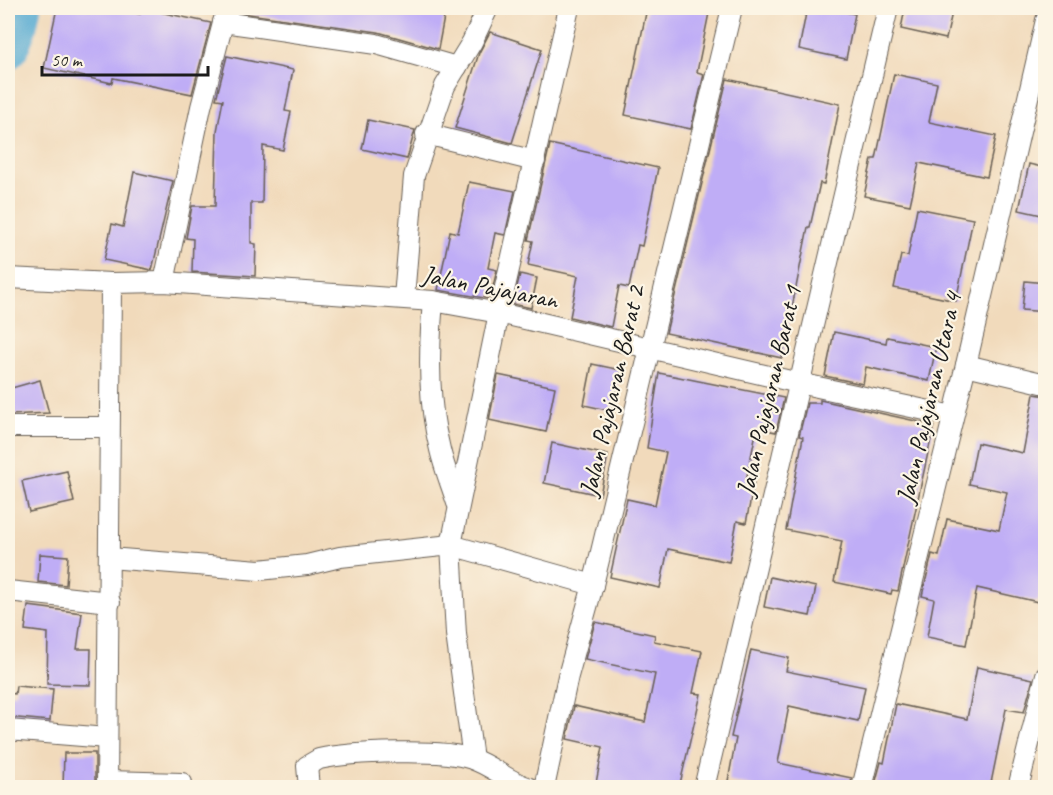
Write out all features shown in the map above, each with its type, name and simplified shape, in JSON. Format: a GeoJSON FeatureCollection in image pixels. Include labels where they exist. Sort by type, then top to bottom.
{"type":"FeatureCollection","features":[{"type":"Feature","properties":{"kind":"street"},"geometry":{"type":"LineString","coordinates":[[404,298],[410,201],[414,176],[426,134],[445,86],[472,42],[488,8]]}},
{"type":"Feature","properties":{"kind":"street"},"geometry":{"type":"LineString","coordinates":[[473,759],[456,634],[451,545],[457,506],[499,313],[569,8]]}},
{"type":"Feature","properties":{"kind":"street","name":"Jalan Pajajaran Barat 2"},"geometry":{"type":"LineString","coordinates":[[544,788],[568,676],[593,585],[732,8]]}},
{"type":"Feature","properties":{"kind":"street","name":"Jalan Pajajaran Barat 1"},"geometry":{"type":"LineString","coordinates":[[704,788],[888,8]]}},
{"type":"Feature","properties":{"kind":"street"},"geometry":{"type":"LineString","coordinates":[[164,282],[225,15],[376,44],[457,66]]}},
{"type":"Feature","properties":{"kind":"street","name":"Jalan Pajajaran Utara 4"},"geometry":{"type":"LineString","coordinates":[[862,788],[966,364],[1046,20]]}},
{"type":"Feature","properties":{"kind":"street"},"geometry":{"type":"LineString","coordinates":[[426,134],[534,161]]}},
{"type":"Feature","properties":{"kind":"street","name":"Jalan Pajajaran"},"geometry":{"type":"LineString","coordinates":[[8,278],[111,283],[164,282],[433,301],[499,313],[799,383],[953,416]]}},
{"type":"Feature","properties":{"kind":"street"},"geometry":{"type":"LineString","coordinates":[[111,283],[108,427],[110,602],[107,784],[182,783]]}},
{"type":"Feature","properties":{"kind":"street"},"geometry":{"type":"LineString","coordinates":[[433,301],[430,334],[438,444],[457,506]]}},
{"type":"Feature","properties":{"kind":"street"},"geometry":{"type":"LineString","coordinates":[[966,364],[1046,384]]}},
{"type":"Feature","properties":{"kind":"street"},"geometry":{"type":"LineString","coordinates":[[8,427],[108,427]]}},
{"type":"Feature","properties":{"kind":"street"},"geometry":{"type":"LineString","coordinates":[[109,558],[259,570],[307,565],[340,557],[451,545],[593,585]]}},
{"type":"Feature","properties":{"kind":"street"},"geometry":{"type":"LineString","coordinates":[[8,591],[110,602]]}},
{"type":"Feature","properties":{"kind":"street"},"geometry":{"type":"LineString","coordinates":[[1018,788],[1046,675]]}},
{"type":"Feature","properties":{"kind":"street"},"geometry":{"type":"LineString","coordinates":[[8,730],[107,738]]}},
{"type":"Feature","properties":{"kind":"street"},"geometry":{"type":"LineString","coordinates":[[309,788],[307,766],[331,756],[425,752],[473,759],[501,776],[530,788]]}},
{"type":"Feature","properties":{"kind":"building"},"geometry":{"type":"Polygon","coordinates":[[[57,8],[110,8],[140,14],[141,8],[211,23],[192,94],[113,78],[112,83],[44,68],[57,8]]]}},
{"type":"Feature","properties":{"kind":"building"},"geometry":{"type":"Polygon","coordinates":[[[242,8],[426,8],[445,12],[438,49],[378,32],[242,13],[242,8]]]}},
{"type":"Feature","properties":{"kind":"building"},"geometry":{"type":"Polygon","coordinates":[[[647,8],[710,8],[697,72],[704,74],[691,129],[625,115],[647,8]]]}},
{"type":"Feature","properties":{"kind":"building"},"geometry":{"type":"Polygon","coordinates":[[[807,8],[826,8],[855,14],[846,59],[799,49],[807,8]]]}},
{"type":"Feature","properties":{"kind":"building"},"geometry":{"type":"Polygon","coordinates":[[[905,8],[953,8],[946,39],[901,29],[905,8]]]}},
{"type":"Feature","properties":{"kind":"building"},"geometry":{"type":"Polygon","coordinates":[[[490,32],[542,49],[512,143],[455,128],[479,53],[490,32]]]}},
{"type":"Feature","properties":{"kind":"building"},"geometry":{"type":"Polygon","coordinates":[[[227,56],[293,70],[285,111],[291,112],[283,150],[263,146],[262,203],[251,203],[251,243],[256,244],[255,276],[192,272],[193,239],[186,238],[192,206],[215,206],[217,131],[223,100],[216,99],[227,56]]]}},
{"type":"Feature","properties":{"kind":"building"},"geometry":{"type":"Polygon","coordinates":[[[894,74],[937,83],[929,122],[996,136],[987,177],[919,163],[910,205],[864,196],[872,159],[876,159],[894,74]]]}},
{"type":"Feature","properties":{"kind":"building"},"geometry":{"type":"Polygon","coordinates":[[[727,79],[840,104],[824,184],[820,183],[810,227],[808,227],[782,358],[666,333],[727,79]]]}},
{"type":"Feature","properties":{"kind":"building"},"geometry":{"type":"Polygon","coordinates":[[[368,120],[415,130],[407,159],[362,149],[368,120]]]}},
{"type":"Feature","properties":{"kind":"building"},"geometry":{"type":"Polygon","coordinates":[[[550,144],[658,168],[642,246],[638,245],[629,288],[619,286],[611,327],[570,317],[578,276],[528,265],[533,241],[528,240],[550,144]]]}},
{"type":"Feature","properties":{"kind":"building"},"geometry":{"type":"Polygon","coordinates":[[[1029,164],[1046,168],[1046,216],[1019,210],[1029,164]]]}},
{"type":"Feature","properties":{"kind":"building"},"geometry":{"type":"Polygon","coordinates":[[[134,172],[173,181],[152,270],[104,260],[112,224],[123,227],[134,172]]]}},
{"type":"Feature","properties":{"kind":"building"},"geometry":{"type":"Polygon","coordinates":[[[469,182],[515,191],[505,235],[495,233],[488,268],[497,270],[490,299],[438,290],[450,231],[458,233],[469,182]]]}},
{"type":"Feature","properties":{"kind":"building"},"geometry":{"type":"Polygon","coordinates":[[[917,208],[973,219],[956,301],[894,288],[901,255],[908,256],[917,208]]]}},
{"type":"Feature","properties":{"kind":"building"},"geometry":{"type":"Polygon","coordinates":[[[520,274],[537,278],[531,308],[513,304],[520,274]]]}},
{"type":"Feature","properties":{"kind":"building"},"geometry":{"type":"Polygon","coordinates":[[[1025,281],[1046,283],[1046,312],[1022,310],[1025,281]]]}},
{"type":"Feature","properties":{"kind":"building"},"geometry":{"type":"Polygon","coordinates":[[[834,332],[886,343],[887,337],[936,347],[929,381],[866,367],[863,384],[825,376],[834,332]]]}},
{"type":"Feature","properties":{"kind":"building"},"geometry":{"type":"Polygon","coordinates":[[[592,364],[621,370],[612,411],[584,405],[592,364]]]}},
{"type":"Feature","properties":{"kind":"building"},"geometry":{"type":"Polygon","coordinates":[[[659,373],[784,398],[776,432],[757,428],[746,481],[754,483],[746,523],[737,521],[729,562],[668,549],[660,588],[610,577],[627,499],[655,505],[666,452],[647,448],[659,373]]]}},
{"type":"Feature","properties":{"kind":"building"},"geometry":{"type":"Polygon","coordinates":[[[498,375],[555,387],[546,432],[489,420],[498,375]]]}},
{"type":"Feature","properties":{"kind":"building"},"geometry":{"type":"Polygon","coordinates":[[[40,380],[49,413],[8,415],[8,389],[40,380]]]}},
{"type":"Feature","properties":{"kind":"building"},"geometry":{"type":"Polygon","coordinates":[[[1034,394],[1046,396],[1046,567],[1038,602],[977,588],[966,645],[927,637],[934,599],[922,596],[932,554],[939,556],[947,519],[999,530],[1007,492],[969,484],[977,443],[1023,453],[1034,394]]]}},
{"type":"Feature","properties":{"kind":"building"},"geometry":{"type":"Polygon","coordinates":[[[820,400],[934,425],[898,591],[892,590],[891,594],[834,582],[842,541],[786,530],[803,437],[799,436],[807,403],[820,403],[820,400]]]}},
{"type":"Feature","properties":{"kind":"building"},"geometry":{"type":"Polygon","coordinates":[[[552,443],[608,455],[600,495],[544,483],[552,443]]]}},
{"type":"Feature","properties":{"kind":"building"},"geometry":{"type":"Polygon","coordinates":[[[67,471],[74,502],[29,512],[22,481],[67,471]]]}},
{"type":"Feature","properties":{"kind":"building"},"geometry":{"type":"Polygon","coordinates":[[[40,554],[68,556],[66,585],[38,582],[40,554]]]}},
{"type":"Feature","properties":{"kind":"building"},"geometry":{"type":"Polygon","coordinates":[[[770,577],[816,587],[810,616],[764,607],[770,577]]]}},
{"type":"Feature","properties":{"kind":"building"},"geometry":{"type":"Polygon","coordinates":[[[28,606],[82,613],[77,649],[91,649],[90,685],[47,684],[48,633],[25,630],[28,606]]]}},
{"type":"Feature","properties":{"kind":"building"},"geometry":{"type":"Polygon","coordinates":[[[595,622],[655,635],[654,641],[702,651],[693,693],[701,694],[679,788],[595,788],[603,747],[567,739],[574,706],[645,722],[655,674],[585,659],[595,622]]]}},
{"type":"Feature","properties":{"kind":"building"},"geometry":{"type":"Polygon","coordinates":[[[751,650],[789,658],[786,671],[865,687],[858,721],[789,706],[778,763],[852,778],[850,788],[758,788],[728,781],[736,738],[731,737],[751,650]]]}},
{"type":"Feature","properties":{"kind":"building"},"geometry":{"type":"Polygon","coordinates":[[[977,667],[1033,679],[1024,712],[1006,709],[990,788],[874,788],[881,762],[884,763],[896,704],[967,719],[977,667]]]}},
{"type":"Feature","properties":{"kind":"building"},"geometry":{"type":"Polygon","coordinates":[[[16,686],[53,689],[50,721],[8,717],[8,693],[15,694],[16,686]]]}},
{"type":"Feature","properties":{"kind":"building"},"geometry":{"type":"Polygon","coordinates":[[[64,753],[95,753],[95,788],[63,788],[64,753]]]}},
{"type":"Feature","properties":{"kind":"waterway"},"geometry":{"type":"LineString","coordinates":[[8,49],[17,27],[21,8]]}}]}
